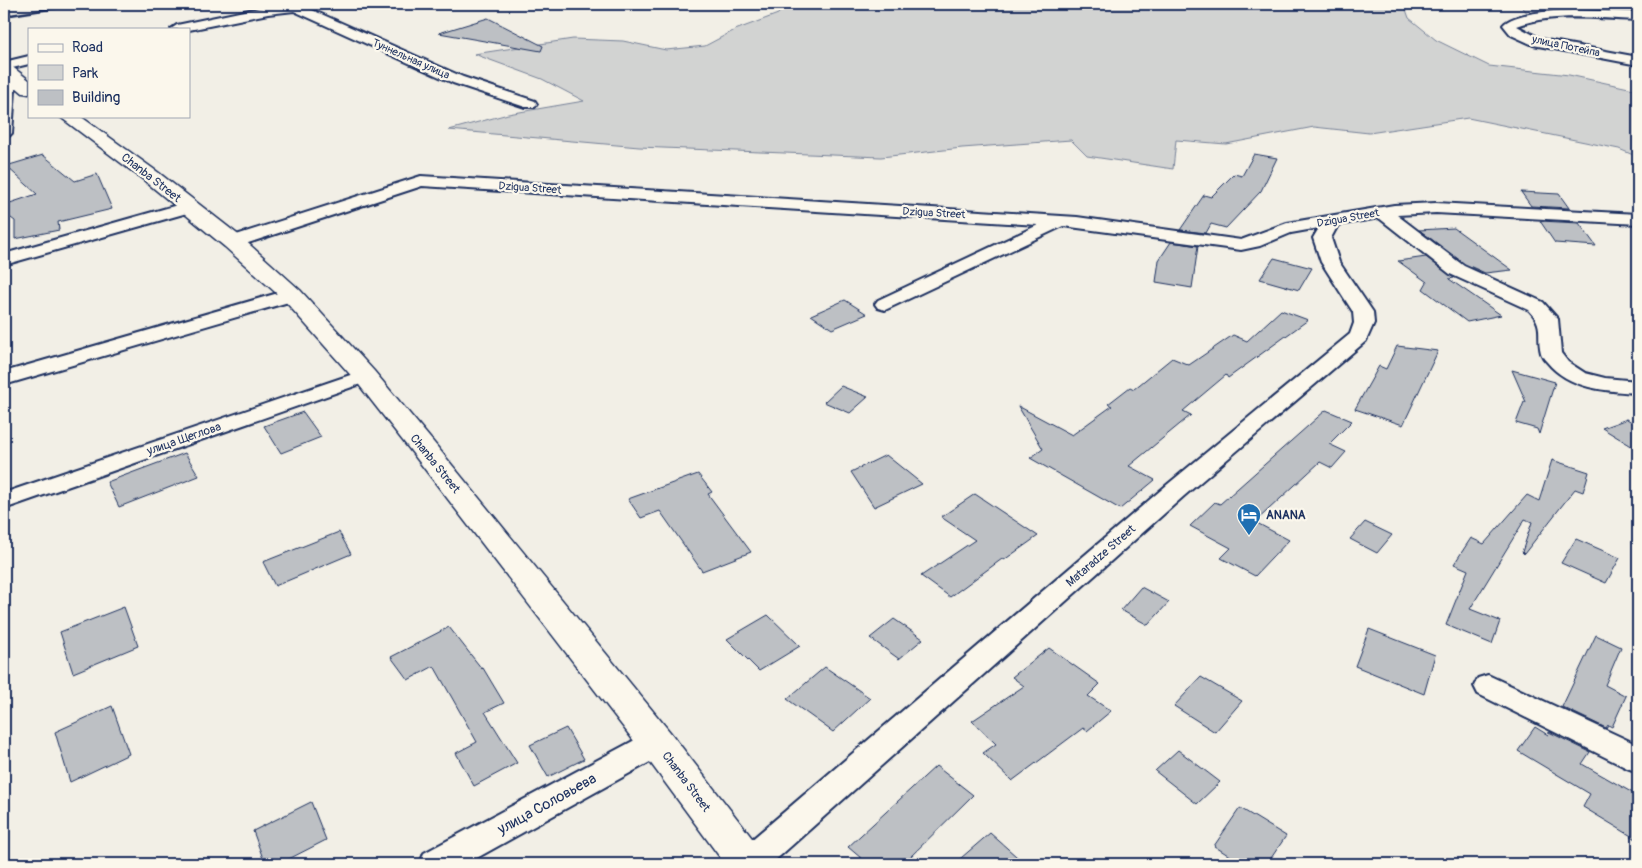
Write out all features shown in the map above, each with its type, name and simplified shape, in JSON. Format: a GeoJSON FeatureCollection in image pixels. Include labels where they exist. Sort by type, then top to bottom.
{"type":"FeatureCollection","features":[{"type":"Feature","properties":{"kind":"street"},"geometry":{"type":"LineString","coordinates":[[181,28],[268,10],[317,4]]}},
{"type":"Feature","properties":{"kind":"street"},"geometry":{"type":"LineString","coordinates":[[1516,5],[1519,13],[1528,18]]}},
{"type":"Feature","properties":{"kind":"street","name":"Туннельная улица"},"geometry":{"type":"LineString","coordinates":[[296,7],[458,80],[530,104]]}},
{"type":"Feature","properties":{"kind":"street","name":"улица Потейпа"},"geometry":{"type":"LineString","coordinates":[[1638,16],[1528,18],[1509,25],[1515,32],[1538,42],[1638,61]]}},
{"type":"Feature","properties":{"kind":"street"},"geometry":{"type":"LineString","coordinates":[[4,129],[17,87],[4,67],[28,60]]}},
{"type":"Feature","properties":{"kind":"street","name":"Chanba Street"},"geometry":{"type":"LineString","coordinates":[[71,118],[152,177],[233,242],[292,295],[365,376],[657,744],[748,864]]}},
{"type":"Feature","properties":{"kind":"street","name":"Dzigua Street"},"geometry":{"type":"LineString","coordinates":[[233,242],[421,181],[1060,221],[1241,245],[1254,242],[1287,228],[1382,212],[1436,208],[1638,220]]}},
{"type":"Feature","properties":{"kind":"street"},"geometry":{"type":"LineString","coordinates":[[4,260],[188,207]]}},
{"type":"Feature","properties":{"kind":"street"},"geometry":{"type":"LineString","coordinates":[[1382,212],[1457,270],[1536,306],[1548,318],[1551,354],[1561,366],[1578,377],[1605,384],[1638,387]]}},
{"type":"Feature","properties":{"kind":"street"},"geometry":{"type":"LineString","coordinates":[[884,304],[1060,221]]}},
{"type":"Feature","properties":{"kind":"street","name":"Mataradze Street"},"geometry":{"type":"LineString","coordinates":[[748,864],[1176,490],[1359,337],[1364,323],[1363,312],[1330,262],[1322,238],[1331,221]]}},
{"type":"Feature","properties":{"kind":"street"},"geometry":{"type":"LineString","coordinates":[[4,379],[292,295]]}},
{"type":"Feature","properties":{"kind":"street","name":"улица Щеглова"},"geometry":{"type":"LineString","coordinates":[[4,501],[365,376]]}},
{"type":"Feature","properties":{"kind":"street"},"geometry":{"type":"LineString","coordinates":[[1488,686],[1638,759]]}},
{"type":"Feature","properties":{"kind":"street","name":"улица Соловьева"},"geometry":{"type":"LineString","coordinates":[[436,864],[657,744]]}},
{"type":"Feature","properties":{"kind":"green space"},"geometry":{"type":"Polygon","coordinates":[[[782,4],[1404,4],[1409,18],[1436,40],[1489,66],[1569,75],[1638,90],[1638,157],[1619,149],[1468,118],[1369,133],[1314,127],[1226,144],[1176,140],[1173,169],[1087,156],[1071,140],[962,148],[881,157],[639,147],[449,130],[508,114],[584,101],[542,79],[474,54],[573,39],[623,41],[666,50],[705,46],[735,30],[778,14],[783,8],[782,4]]]}},
{"type":"Feature","properties":{"kind":"green space"},"geometry":{"type":"Polygon","coordinates":[[[1520,4],[1580,4],[1561,13],[1528,14],[1520,4]]]}},
{"type":"Feature","properties":{"kind":"building"},"geometry":{"type":"Polygon","coordinates":[[[488,18],[543,46],[541,51],[439,33],[488,18]]]}},
{"type":"Feature","properties":{"kind":"building"},"geometry":{"type":"Polygon","coordinates":[[[1254,154],[1277,158],[1261,191],[1226,228],[1211,224],[1206,233],[1180,230],[1204,195],[1211,197],[1234,174],[1242,176],[1254,154]]]}},
{"type":"Feature","properties":{"kind":"building"},"geometry":{"type":"Polygon","coordinates":[[[43,155],[75,181],[97,174],[112,209],[58,222],[59,230],[15,239],[15,221],[4,213],[4,205],[37,194],[6,166],[43,155]]]}},
{"type":"Feature","properties":{"kind":"building"},"geometry":{"type":"Polygon","coordinates":[[[1521,192],[1559,194],[1569,208],[1531,206],[1521,192]]]}},
{"type":"Feature","properties":{"kind":"building"},"geometry":{"type":"Polygon","coordinates":[[[1540,221],[1579,223],[1596,246],[1555,243],[1540,221]]]}},
{"type":"Feature","properties":{"kind":"building"},"geometry":{"type":"Polygon","coordinates":[[[1454,228],[1512,270],[1485,273],[1465,264],[1419,230],[1454,228]]]}},
{"type":"Feature","properties":{"kind":"building"},"geometry":{"type":"Polygon","coordinates":[[[1171,242],[1198,246],[1192,288],[1156,282],[1159,260],[1171,242]]]}},
{"type":"Feature","properties":{"kind":"building"},"geometry":{"type":"Polygon","coordinates":[[[1426,257],[1454,278],[1449,279],[1501,315],[1467,322],[1423,289],[1427,282],[1398,261],[1426,257]]]}},
{"type":"Feature","properties":{"kind":"building"},"geometry":{"type":"Polygon","coordinates":[[[1274,258],[1312,268],[1299,290],[1260,279],[1274,258]]]}},
{"type":"Feature","properties":{"kind":"building"},"geometry":{"type":"Polygon","coordinates":[[[845,300],[867,314],[832,329],[811,315],[845,300]]]}},
{"type":"Feature","properties":{"kind":"building"},"geometry":{"type":"Polygon","coordinates":[[[1281,310],[1308,320],[1228,378],[1226,375],[1183,411],[1191,415],[1129,466],[1155,480],[1120,509],[1030,458],[1043,449],[1018,406],[1072,435],[1112,406],[1108,404],[1130,387],[1134,389],[1172,358],[1189,365],[1233,335],[1247,341],[1281,310]]]}},
{"type":"Feature","properties":{"kind":"building"},"geometry":{"type":"Polygon","coordinates":[[[1397,346],[1438,351],[1403,425],[1355,409],[1379,366],[1386,369],[1397,346]]]}},
{"type":"Feature","properties":{"kind":"building"},"geometry":{"type":"Polygon","coordinates":[[[1512,370],[1555,382],[1539,434],[1537,429],[1516,423],[1524,402],[1526,402],[1512,370]]]}},
{"type":"Feature","properties":{"kind":"building"},"geometry":{"type":"Polygon","coordinates":[[[841,386],[868,397],[850,413],[824,402],[841,386]]]}},
{"type":"Feature","properties":{"kind":"building"},"geometry":{"type":"Polygon","coordinates":[[[1326,410],[1352,421],[1329,444],[1346,452],[1332,468],[1320,462],[1255,522],[1289,540],[1255,576],[1221,558],[1231,548],[1190,526],[1215,502],[1220,504],[1326,410]]]}},
{"type":"Feature","properties":{"kind":"building"},"geometry":{"type":"Polygon","coordinates":[[[303,412],[321,437],[281,453],[264,426],[303,412]]]}},
{"type":"Feature","properties":{"kind":"building"},"geometry":{"type":"Polygon","coordinates":[[[1627,419],[1638,426],[1638,450],[1602,428],[1627,419]]]}},
{"type":"Feature","properties":{"kind":"building"},"geometry":{"type":"Polygon","coordinates":[[[185,453],[199,476],[119,507],[107,482],[185,453]]]}},
{"type":"Feature","properties":{"kind":"building"},"geometry":{"type":"Polygon","coordinates":[[[886,455],[922,484],[874,507],[851,472],[886,455]]]}},
{"type":"Feature","properties":{"kind":"building"},"geometry":{"type":"Polygon","coordinates":[[[1552,460],[1589,472],[1583,492],[1575,489],[1524,554],[1522,552],[1532,522],[1525,519],[1470,609],[1500,621],[1492,644],[1446,625],[1468,570],[1454,564],[1471,538],[1484,544],[1527,495],[1539,501],[1552,460]]]}},
{"type":"Feature","properties":{"kind":"building"},"geometry":{"type":"Polygon","coordinates":[[[698,474],[712,492],[708,494],[751,552],[702,571],[660,511],[641,518],[628,499],[698,474]]]}},
{"type":"Feature","properties":{"kind":"building"},"geometry":{"type":"Polygon","coordinates":[[[975,494],[1038,536],[1004,560],[1002,559],[950,597],[921,576],[975,540],[941,517],[975,494]]]}},
{"type":"Feature","properties":{"kind":"building"},"geometry":{"type":"Polygon","coordinates":[[[1365,522],[1392,535],[1377,553],[1350,539],[1365,522]]]}},
{"type":"Feature","properties":{"kind":"building"},"geometry":{"type":"Polygon","coordinates":[[[339,532],[351,554],[275,586],[263,562],[339,532]]]}},
{"type":"Feature","properties":{"kind":"building"},"geometry":{"type":"Polygon","coordinates":[[[1576,539],[1620,558],[1606,583],[1561,563],[1576,539]]]}},
{"type":"Feature","properties":{"kind":"building"},"geometry":{"type":"Polygon","coordinates":[[[1141,587],[1169,602],[1148,625],[1121,610],[1141,587]]]}},
{"type":"Feature","properties":{"kind":"building"},"geometry":{"type":"Polygon","coordinates":[[[124,607],[138,646],[73,673],[60,632],[124,607]]]}},
{"type":"Feature","properties":{"kind":"building"},"geometry":{"type":"Polygon","coordinates":[[[768,615],[800,646],[759,671],[727,639],[768,615]]]}},
{"type":"Feature","properties":{"kind":"building"},"geometry":{"type":"Polygon","coordinates":[[[894,619],[923,639],[899,659],[870,638],[894,619]]]}},
{"type":"Feature","properties":{"kind":"building"},"geometry":{"type":"Polygon","coordinates":[[[449,627],[483,668],[504,703],[485,712],[517,763],[474,786],[456,753],[477,742],[434,666],[408,680],[391,657],[449,627]]]}},
{"type":"Feature","properties":{"kind":"building"},"geometry":{"type":"Polygon","coordinates":[[[1369,629],[1435,655],[1424,694],[1355,666],[1369,629]]]}},
{"type":"Feature","properties":{"kind":"building"},"geometry":{"type":"Polygon","coordinates":[[[1596,635],[1621,647],[1605,685],[1626,696],[1612,727],[1608,725],[1606,728],[1562,707],[1596,635]]]}},
{"type":"Feature","properties":{"kind":"building"},"geometry":{"type":"Polygon","coordinates":[[[1049,648],[1100,684],[1088,696],[1111,711],[1087,731],[1083,728],[1012,781],[983,753],[996,744],[972,721],[1024,686],[1012,677],[1049,648]]]}},
{"type":"Feature","properties":{"kind":"building"},"geometry":{"type":"Polygon","coordinates":[[[825,667],[870,698],[833,732],[787,699],[825,667]]]}},
{"type":"Feature","properties":{"kind":"building"},"geometry":{"type":"Polygon","coordinates":[[[1201,677],[1242,701],[1215,732],[1174,706],[1201,677]]]}},
{"type":"Feature","properties":{"kind":"building"},"geometry":{"type":"Polygon","coordinates":[[[112,706],[129,754],[70,782],[55,732],[112,706]]]}},
{"type":"Feature","properties":{"kind":"building"},"geometry":{"type":"Polygon","coordinates":[[[1535,727],[1548,735],[1549,732],[1590,752],[1582,764],[1638,796],[1638,840],[1583,807],[1590,794],[1518,751],[1535,727]]]}},
{"type":"Feature","properties":{"kind":"building"},"geometry":{"type":"Polygon","coordinates":[[[566,728],[584,759],[548,777],[530,745],[566,728]]]}},
{"type":"Feature","properties":{"kind":"building"},"geometry":{"type":"Polygon","coordinates":[[[1178,750],[1220,782],[1197,804],[1155,771],[1178,750]]]}},
{"type":"Feature","properties":{"kind":"building"},"geometry":{"type":"Polygon","coordinates":[[[936,766],[973,795],[903,864],[868,864],[848,847],[936,766]]]}},
{"type":"Feature","properties":{"kind":"building"},"geometry":{"type":"Polygon","coordinates":[[[311,802],[326,840],[279,864],[265,864],[253,831],[311,802]]]}},
{"type":"Feature","properties":{"kind":"building"},"geometry":{"type":"Polygon","coordinates":[[[1240,808],[1286,836],[1267,864],[1242,864],[1214,846],[1240,808]]]}},
{"type":"Feature","properties":{"kind":"building"},"geometry":{"type":"Polygon","coordinates":[[[990,833],[1025,864],[954,864],[990,833]]]}},
{"type":"Feature","properties":{"kind":"railway"},"geometry":{"type":"LineString","coordinates":[[4,16],[82,4]]}},
{"type":"Feature","properties":{"kind":"place","name":"ANANA"},"geometry":{"type":"Point","coordinates":[1249,536]}}]}
